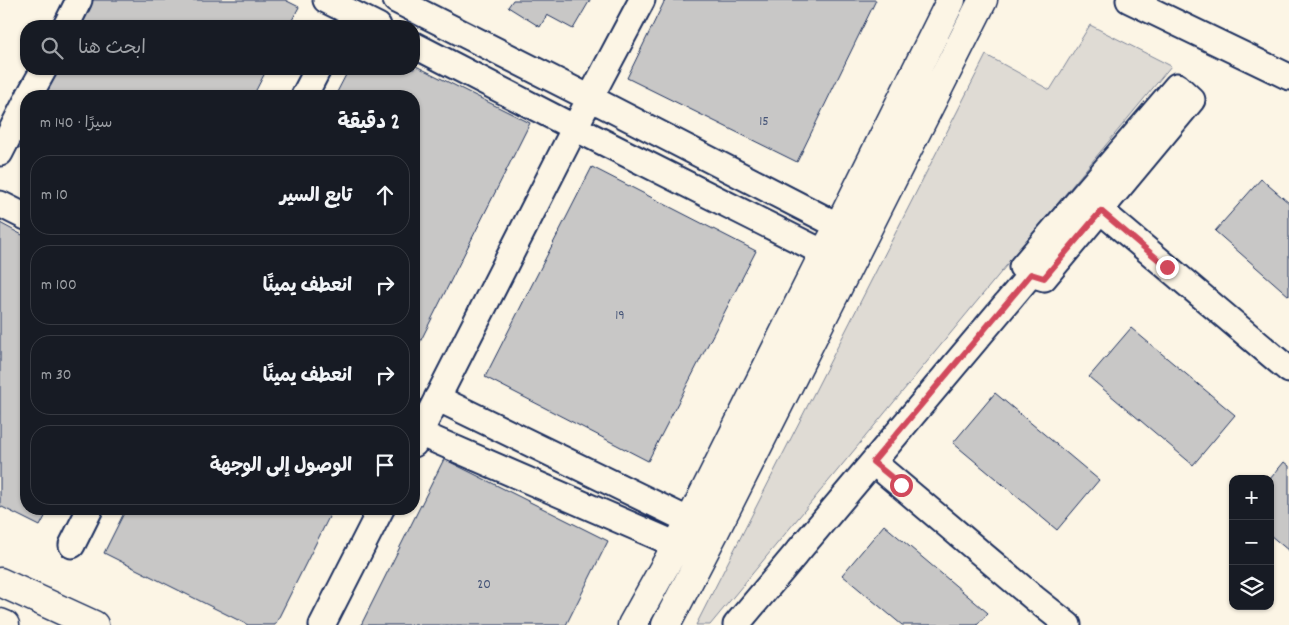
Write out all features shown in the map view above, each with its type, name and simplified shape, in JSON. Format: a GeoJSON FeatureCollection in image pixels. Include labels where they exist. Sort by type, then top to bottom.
{"type":"FeatureCollection","features":[{"type":"Feature","properties":{"kind":"main road"},"geometry":{"type":"LineString","coordinates":[[632,625],[690,521],[951,0]]}},
{"type":"Feature","properties":{"kind":"main road"},"geometry":{"type":"LineString","coordinates":[[666,625],[983,0]]}},
{"type":"Feature","properties":{"kind":"main road"},"geometry":{"type":"LineString","coordinates":[[0,582],[94,625]]}},
{"type":"Feature","properties":{"kind":"main road"},"geometry":{"type":"LineString","coordinates":[[0,623],[4,625]]}},
{"type":"Feature","properties":{"kind":"street"},"geometry":{"type":"LineString","coordinates":[[69,20],[79,0]]}},
{"type":"Feature","properties":{"kind":"street"},"geometry":{"type":"LineString","coordinates":[[326,0],[365,20]]}},
{"type":"Feature","properties":{"kind":"street"},"geometry":{"type":"LineString","coordinates":[[396,0],[839,226]]}},
{"type":"Feature","properties":{"kind":"street"},"geometry":{"type":"LineString","coordinates":[[420,432],[642,0]]}},
{"type":"Feature","properties":{"kind":"street"},"geometry":{"type":"LineString","coordinates":[[1129,0],[1289,77]]}},
{"type":"Feature","properties":{"kind":"street"},"geometry":{"type":"LineString","coordinates":[[420,48],[824,253]]}},
{"type":"Feature","properties":{"kind":"street"},"geometry":{"type":"LineString","coordinates":[[32,90],[41,75]]}},
{"type":"Feature","properties":{"kind":"street"},"geometry":{"type":"LineString","coordinates":[[307,90],[315,75]]}},
{"type":"Feature","properties":{"kind":"street"},"geometry":{"type":"LineString","coordinates":[[1177,86],[1192,100],[1044,278],[1031,274],[1022,267],[1177,86]]}},
{"type":"Feature","properties":{"kind":"street"},"geometry":{"type":"LineString","coordinates":[[0,153],[20,114]]}},
{"type":"Feature","properties":{"kind":"street"},"geometry":{"type":"LineString","coordinates":[[0,204],[20,214]]}},
{"type":"Feature","properties":{"kind":"street"},"geometry":{"type":"LineString","coordinates":[[1101,211],[1289,370]]}},
{"type":"Feature","properties":{"kind":"street"},"geometry":{"type":"LineString","coordinates":[[736,625],[1031,274]]}},
{"type":"Feature","properties":{"kind":"street"},"geometry":{"type":"LineString","coordinates":[[437,398],[690,521]]}},
{"type":"Feature","properties":{"kind":"street"},"geometry":{"type":"LineString","coordinates":[[420,439],[677,545]]}},
{"type":"Feature","properties":{"kind":"street"},"geometry":{"type":"LineString","coordinates":[[873,462],[1068,625]]}},
{"type":"Feature","properties":{"kind":"street"},"geometry":{"type":"LineString","coordinates":[[72,545],[87,515]]}},
{"type":"Feature","properties":{"kind":"street"},"geometry":{"type":"LineString","coordinates":[[322,625],[378,515]]}},
{"type":"Feature","properties":{"kind":"shaded area"},"geometry":{"type":"Polygon","coordinates":[[[1090,25],[1171,66],[710,625],[696,625],[986,55],[1050,90],[1090,25]]]}},
{"type":"Feature","properties":{"kind":"building"},"geometry":{"type":"Polygon","coordinates":[[[93,0],[285,0],[299,7],[292,20],[82,20],[93,0]]]}},
{"type":"Feature","properties":{"kind":"building"},"geometry":{"type":"Polygon","coordinates":[[[513,0],[590,0],[573,29],[547,15],[540,27],[508,7],[513,0]]]}},
{"type":"Feature","properties":{"kind":"building"},"geometry":{"type":"Polygon","coordinates":[[[665,0],[876,0],[797,162],[627,78],[665,0]]]}},
{"type":"Feature","properties":{"kind":"building"},"geometry":{"type":"Polygon","coordinates":[[[420,68],[530,123],[420,342],[420,90],[338,90],[346,75],[420,75],[420,68]]]}},
{"type":"Feature","properties":{"kind":"building"},"geometry":{"type":"Polygon","coordinates":[[[54,75],[264,75],[256,90],[45,90],[54,75]]]}},
{"type":"Feature","properties":{"kind":"building"},"geometry":{"type":"Polygon","coordinates":[[[20,138],[20,148],[16,146],[20,138]]]}},
{"type":"Feature","properties":{"kind":"building"},"geometry":{"type":"Polygon","coordinates":[[[592,167],[756,251],[648,461],[485,377],[592,167]]]}},
{"type":"Feature","properties":{"kind":"building"},"geometry":{"type":"Polygon","coordinates":[[[1261,179],[1289,203],[1289,296],[1215,231],[1261,179]]]}},
{"type":"Feature","properties":{"kind":"building"},"geometry":{"type":"Polygon","coordinates":[[[0,223],[20,234],[20,515],[46,515],[40,526],[0,506],[0,223]]]}},
{"type":"Feature","properties":{"kind":"building"},"geometry":{"type":"Polygon","coordinates":[[[1131,328],[1235,415],[1193,465],[1089,377],[1131,328]]]}},
{"type":"Feature","properties":{"kind":"building"},"geometry":{"type":"Polygon","coordinates":[[[995,393],[1099,480],[1057,530],[953,443],[995,393]]]}},
{"type":"Feature","properties":{"kind":"building"},"geometry":{"type":"Polygon","coordinates":[[[444,459],[608,541],[566,625],[361,625],[416,515],[420,515],[420,507],[444,459]]]}},
{"type":"Feature","properties":{"kind":"building"},"geometry":{"type":"Polygon","coordinates":[[[1284,462],[1289,466],[1289,551],[1274,538],[1273,475],[1284,462]]]}},
{"type":"Feature","properties":{"kind":"building"},"geometry":{"type":"Polygon","coordinates":[[[123,515],[330,515],[275,625],[248,625],[104,553],[123,515]]]}},
{"type":"Feature","properties":{"kind":"building"},"geometry":{"type":"Polygon","coordinates":[[[884,525],[988,613],[977,625],[902,625],[842,575],[884,525]]]}},
{"type":"Feature","properties":{"kind":"route"},"geometry":{"type":"LineString","coordinates":[[901,485],[873,462],[1031,274],[1044,278],[1101,211],[1167,267]]}}]}
